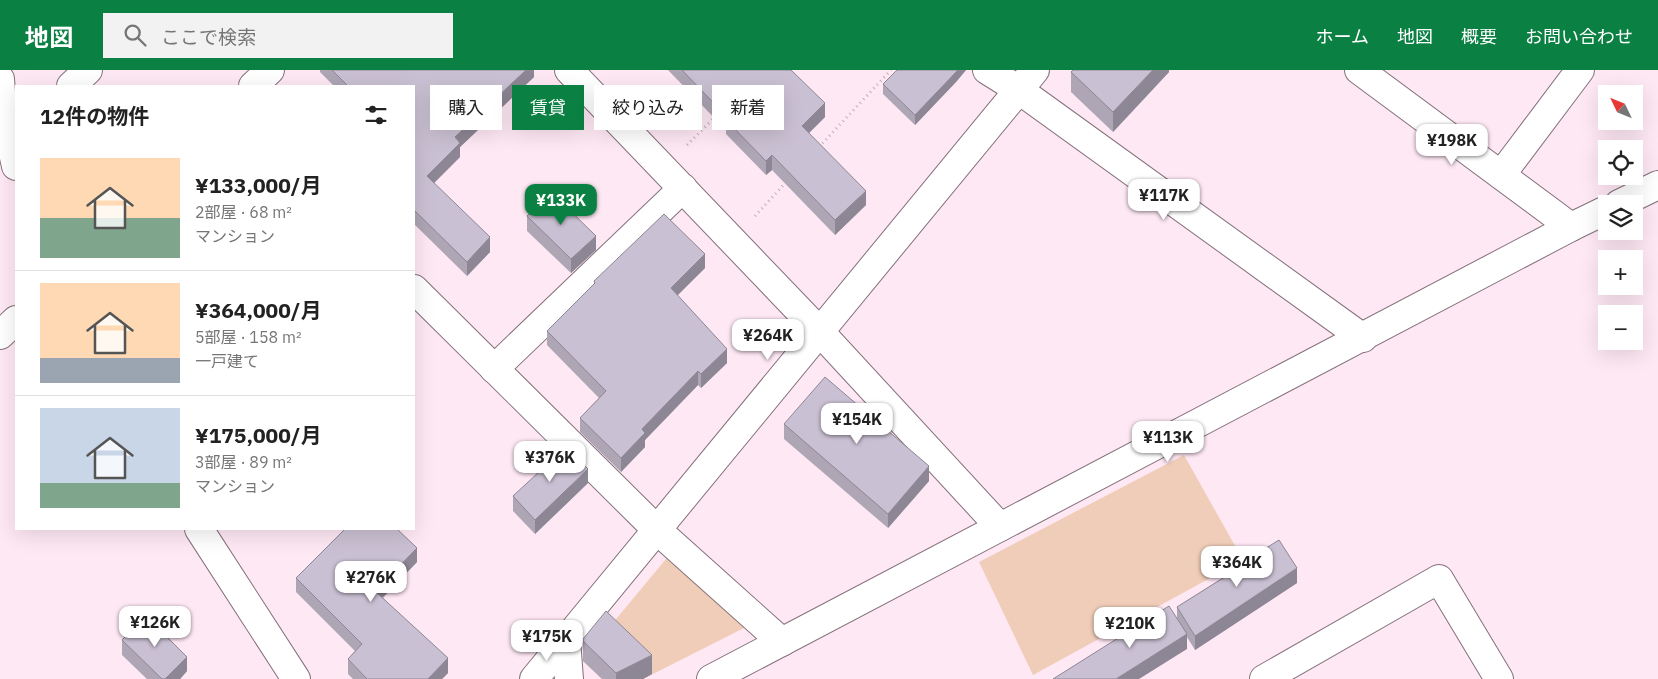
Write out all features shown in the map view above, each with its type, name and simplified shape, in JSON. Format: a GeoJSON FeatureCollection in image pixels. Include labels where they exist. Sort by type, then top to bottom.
{"type":"FeatureCollection","features":[{"type":"Feature","properties":{"kind":"street"},"geometry":{"type":"LineString","coordinates":[[72,85],[88,70]]}},
{"type":"Feature","properties":{"kind":"street"},"geometry":{"type":"LineString","coordinates":[[254,85],[270,70]]}},
{"type":"Feature","properties":{"kind":"street"},"geometry":{"type":"LineString","coordinates":[[569,70],[820,332],[1000,527]]}},
{"type":"Feature","properties":{"kind":"street"},"geometry":{"type":"LineString","coordinates":[[987,70],[1027,80],[1363,338]]}},
{"type":"Feature","properties":{"kind":"street"},"geometry":{"type":"LineString","coordinates":[[1359,70],[1571,227]]}},
{"type":"Feature","properties":{"kind":"street"},"geometry":{"type":"LineString","coordinates":[[1501,175],[1580,70]]}},
{"type":"Feature","properties":{"kind":"street"},"geometry":{"type":"LineString","coordinates":[[534,679],[1027,80]]}},
{"type":"Feature","properties":{"kind":"street"},"geometry":{"type":"LineString","coordinates":[[1,97],[13,134],[15,155]]}},
{"type":"Feature","properties":{"kind":"street"},"geometry":{"type":"LineString","coordinates":[[1637,195],[1658,185]]}},
{"type":"Feature","properties":{"kind":"street"},"geometry":{"type":"LineString","coordinates":[[494,369],[683,188]]}},
{"type":"Feature","properties":{"kind":"street"},"geometry":{"type":"LineString","coordinates":[[711,679],[1598,214]]}},
{"type":"Feature","properties":{"kind":"street"},"geometry":{"type":"LineString","coordinates":[[415,290],[657,530],[782,642]]}},
{"type":"Feature","properties":{"kind":"street"},"geometry":{"type":"LineString","coordinates":[[0,335],[15,321]]}},
{"type":"Feature","properties":{"kind":"street"},"geometry":{"type":"LineString","coordinates":[[200,530],[296,679]]}},
{"type":"Feature","properties":{"kind":"street"},"geometry":{"type":"LineString","coordinates":[[1264,679],[1439,579],[1499,679]]}},
{"type":"Feature","properties":{"kind":"street"},"geometry":{"type":"LineString","coordinates":[[566,640],[570,679]]}},
{"type":"Feature","properties":{"kind":"path"},"geometry":{"type":"LineString","coordinates":[[818,148],[891,70]]}},
{"type":"Feature","properties":{"kind":"path"},"geometry":{"type":"LineString","coordinates":[[664,169],[712,120]]}},
{"type":"Feature","properties":{"kind":"path"},"geometry":{"type":"LineString","coordinates":[[732,240],[792,176]]}},
{"type":"Feature","properties":{"kind":"shaded area"},"geometry":{"type":"Polygon","coordinates":[[[1184,455],[1243,560],[1033,675],[979,562],[1184,455]]]}},
{"type":"Feature","properties":{"kind":"shaded area"},"geometry":{"type":"Polygon","coordinates":[[[671,553],[752,624],[643,679],[602,679],[582,660],[671,553]]]}},
{"type":"Feature","properties":{"kind":"building"},"geometry":{"type":"Polygon","coordinates":[[[332,70],[526,70],[502,93],[502,85],[430,85],[430,130],[462,130],[455,137],[460,143],[427,176],[490,237],[467,262],[415,211],[415,85],[347,85],[332,70]]]}},
{"type":"Feature","properties":{"kind":"building"},"geometry":{"type":"Polygon","coordinates":[[[682,70],[791,70],[825,103],[802,126],[866,191],[835,220],[772,155],[766,161],[736,130],[784,130],[784,85],[712,85],[712,101],[702,91],[702,85],[696,85],[682,70]]]}},
{"type":"Feature","properties":{"kind":"building"},"geometry":{"type":"Polygon","coordinates":[[[897,70],[958,70],[915,115],[883,84],[897,70]]]}},
{"type":"Feature","properties":{"kind":"building"},"geometry":{"type":"Polygon","coordinates":[[[1073,70],[1153,70],[1113,112],[1071,72],[1073,70]]]}},
{"type":"Feature","properties":{"kind":"building"},"geometry":{"type":"Polygon","coordinates":[[[551,192],[596,236],[571,259],[527,216],[551,192]]]}},
{"type":"Feature","properties":{"kind":"building"},"geometry":{"type":"Polygon","coordinates":[[[664,214],[705,254],[671,288],[727,349],[701,374],[698,371],[642,429],[645,433],[621,458],[580,418],[606,391],[547,331],[595,283],[594,281],[664,214]]]}},
{"type":"Feature","properties":{"kind":"building"},"geometry":{"type":"Polygon","coordinates":[[[825,377],[929,466],[888,514],[784,424],[825,377]]]}},
{"type":"Feature","properties":{"kind":"building"},"geometry":{"type":"Polygon","coordinates":[[[566,447],[588,469],[535,520],[513,496],[566,447]]]}},
{"type":"Feature","properties":{"kind":"building"},"geometry":{"type":"Polygon","coordinates":[[[344,530],[398,530],[417,548],[375,591],[448,658],[428,679],[367,679],[348,659],[362,644],[296,578],[344,530]]]}},
{"type":"Feature","properties":{"kind":"building"},"geometry":{"type":"Polygon","coordinates":[[[1279,540],[1297,568],[1195,636],[1177,607],[1231,573],[1229,571],[1279,540]]]}},
{"type":"Feature","properties":{"kind":"building"},"geometry":{"type":"Polygon","coordinates":[[[1169,606],[1187,634],[1116,679],[1053,679],[1169,606]]]}},
{"type":"Feature","properties":{"kind":"building"},"geometry":{"type":"Polygon","coordinates":[[[606,611],[652,655],[616,673],[583,641],[606,611]]]}},
{"type":"Feature","properties":{"kind":"building"},"geometry":{"type":"Polygon","coordinates":[[[146,616],[187,657],[165,679],[162,679],[122,640],[146,616]]]}}]}
